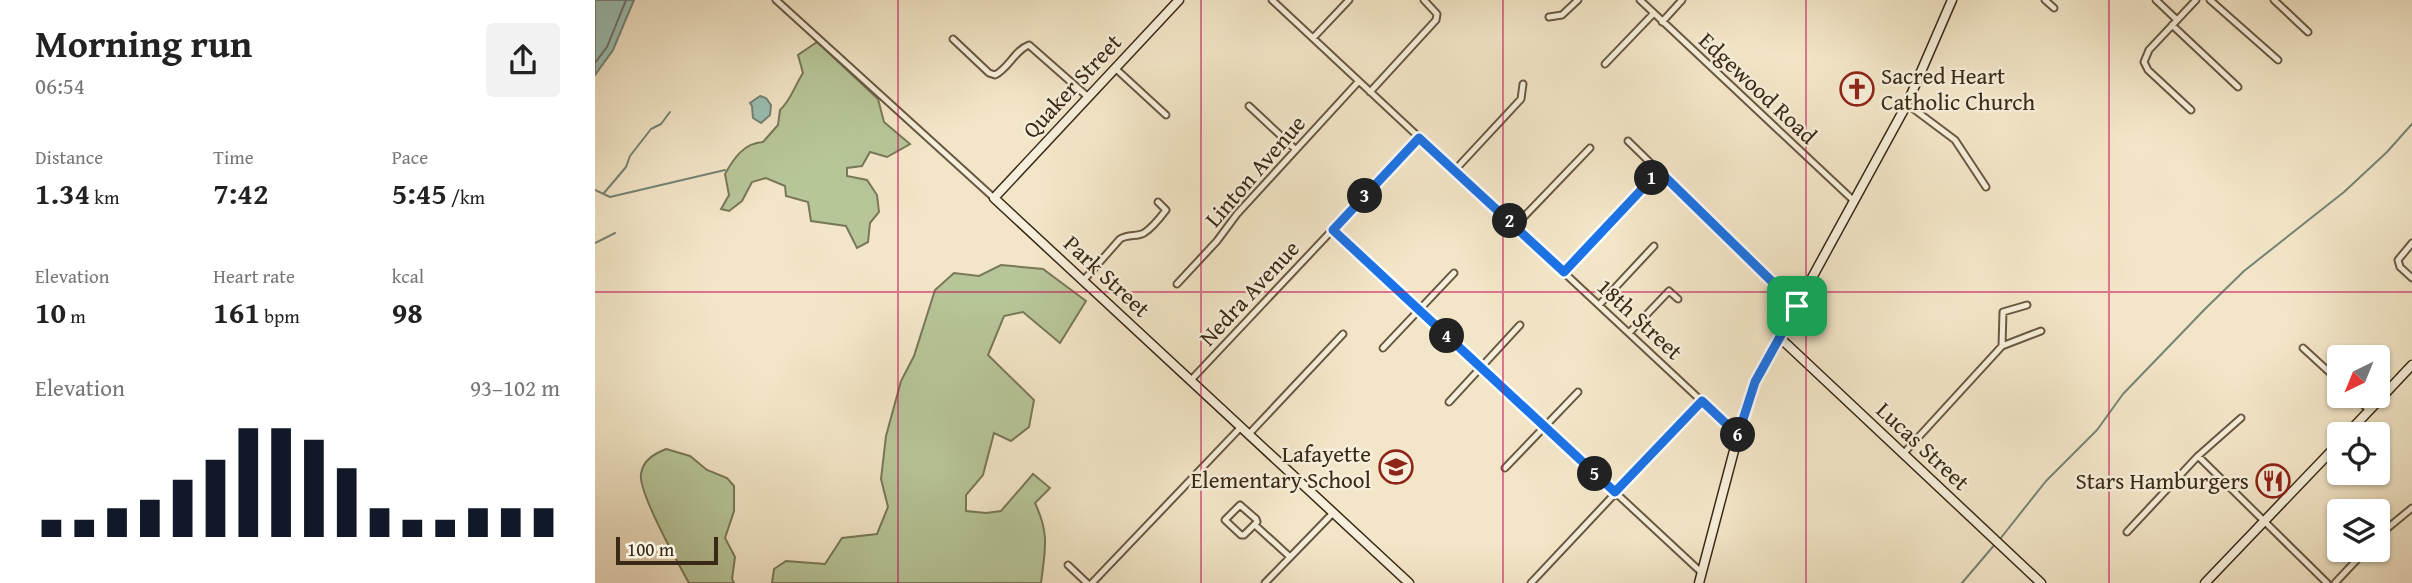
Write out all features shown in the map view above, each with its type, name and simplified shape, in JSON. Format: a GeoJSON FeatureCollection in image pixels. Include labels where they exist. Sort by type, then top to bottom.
{"type":"FeatureCollection","features":[{"type":"Feature","properties":{"kind":"street","name":"Park Street"},"geometry":{"type":"LineString","coordinates":[[776,0],[1191,380],[1403,581]]}},
{"type":"Feature","properties":{"kind":"street","name":"Quaker Street"},"geometry":{"type":"LineString","coordinates":[[994,198],[1179,0]]}},
{"type":"Feature","properties":{"kind":"street","name":"18th Street"},"geometry":{"type":"LineString","coordinates":[[1272,0],[1738,435]]}},
{"type":"Feature","properties":{"kind":"street"},"geometry":{"type":"LineString","coordinates":[[1313,38],[1349,0]]}},
{"type":"Feature","properties":{"kind":"street"},"geometry":{"type":"LineString","coordinates":[[1370,92],[1436,20],[1437,14],[1425,0]]}},
{"type":"Feature","properties":{"kind":"street"},"geometry":{"type":"LineString","coordinates":[[1549,17],[1562,15],[1578,0]]}},
{"type":"Feature","properties":{"kind":"street","name":"Edgewood Road"},"geometry":{"type":"LineString","coordinates":[[1640,0],[1854,201]]}},
{"type":"Feature","properties":{"kind":"street"},"geometry":{"type":"LineString","coordinates":[[1662,22],[1682,0]]}},
{"type":"Feature","properties":{"kind":"street"},"geometry":{"type":"LineString","coordinates":[[1699,583],[1738,435],[1755,382],[1907,104],[1952,0]]}},
{"type":"Feature","properties":{"kind":"street"},"geometry":{"type":"LineString","coordinates":[[2045,0],[2054,8]]}},
{"type":"Feature","properties":{"kind":"street"},"geometry":{"type":"LineString","coordinates":[[2155,0],[2238,88]]}},
{"type":"Feature","properties":{"kind":"street"},"geometry":{"type":"LineString","coordinates":[[2191,110],[2146,68],[2145,57],[2196,0]]}},
{"type":"Feature","properties":{"kind":"street"},"geometry":{"type":"LineString","coordinates":[[2210,0],[2278,61]]}},
{"type":"Feature","properties":{"kind":"street"},"geometry":{"type":"LineString","coordinates":[[2274,0],[2308,32]]}},
{"type":"Feature","properties":{"kind":"street"},"geometry":{"type":"LineString","coordinates":[[1605,64],[1654,13]]}},
{"type":"Feature","properties":{"kind":"street"},"geometry":{"type":"LineString","coordinates":[[953,39],[989,73],[995,75],[1023,47],[1029,45],[1089,97]]}},
{"type":"Feature","properties":{"kind":"street"},"geometry":{"type":"LineString","coordinates":[[1115,68],[1166,115]]}},
{"type":"Feature","properties":{"kind":"street","name":"Linton Avenue"},"geometry":{"type":"LineString","coordinates":[[1177,284],[1359,82]]}},
{"type":"Feature","properties":{"kind":"street"},"geometry":{"type":"LineString","coordinates":[[1455,170],[1521,99],[1523,84]]}},
{"type":"Feature","properties":{"kind":"street"},"geometry":{"type":"LineString","coordinates":[[1907,104],[1955,140],[1986,187]]}},
{"type":"Feature","properties":{"kind":"street"},"geometry":{"type":"LineString","coordinates":[[1249,106],[1296,150]]}},
{"type":"Feature","properties":{"kind":"street","name":"Nedra Avenue"},"geometry":{"type":"LineString","coordinates":[[1191,380],[1419,138]]}},
{"type":"Feature","properties":{"kind":"street"},"geometry":{"type":"LineString","coordinates":[[1628,141],[1797,306]]}},
{"type":"Feature","properties":{"kind":"street"},"geometry":{"type":"LineString","coordinates":[[1515,226],[1590,148]]}},
{"type":"Feature","properties":{"kind":"street"},"geometry":{"type":"LineString","coordinates":[[1564,272],[1659,171]]}},
{"type":"Feature","properties":{"kind":"street"},"geometry":{"type":"LineString","coordinates":[[1083,281],[1120,239],[1126,235],[1142,234],[1157,221],[1166,211],[1158,202]]}},
{"type":"Feature","properties":{"kind":"street"},"geometry":{"type":"LineString","coordinates":[[1333,230],[1702,573]]}},
{"type":"Feature","properties":{"kind":"street"},"geometry":{"type":"LineString","coordinates":[[2412,243],[2399,257],[2398,262],[2412,278]]}},
{"type":"Feature","properties":{"kind":"street"},"geometry":{"type":"LineString","coordinates":[[1599,305],[1654,246]]}},
{"type":"Feature","properties":{"kind":"street"},"geometry":{"type":"LineString","coordinates":[[1383,348],[1454,273]]}},
{"type":"Feature","properties":{"kind":"street"},"geometry":{"type":"LineString","coordinates":[[1629,333],[1669,291],[1678,299]]}},
{"type":"Feature","properties":{"kind":"street"},"geometry":{"type":"LineString","coordinates":[[2002,346],[2003,312],[2027,305]]}},
{"type":"Feature","properties":{"kind":"street"},"geometry":{"type":"LineString","coordinates":[[1449,402],[1520,325]]}},
{"type":"Feature","properties":{"kind":"street"},"geometry":{"type":"LineString","coordinates":[[1903,454],[2002,346],[2041,331]]}},
{"type":"Feature","properties":{"kind":"street"},"geometry":{"type":"LineString","coordinates":[[1249,434],[1343,334]]}},
{"type":"Feature","properties":{"kind":"street","name":"Lucas Street"},"geometry":{"type":"LineString","coordinates":[[1779,337],[2041,583]]}},
{"type":"Feature","properties":{"kind":"street"},"geometry":{"type":"LineString","coordinates":[[2303,348],[2327,370]]}},
{"type":"Feature","properties":{"kind":"street"},"geometry":{"type":"LineString","coordinates":[[2359,422],[2412,365]]}},
{"type":"Feature","properties":{"kind":"street"},"geometry":{"type":"LineString","coordinates":[[1505,468],[1578,392]]}},
{"type":"Feature","properties":{"kind":"street"},"geometry":{"type":"LineString","coordinates":[[1541,583],[1533,580],[1702,401]]}},
{"type":"Feature","properties":{"kind":"street"},"geometry":{"type":"LineString","coordinates":[[2367,408],[2370,411]]}},
{"type":"Feature","properties":{"kind":"street"},"geometry":{"type":"LineString","coordinates":[[2127,532],[2198,456],[2241,418]]}},
{"type":"Feature","properties":{"kind":"street"},"geometry":{"type":"LineString","coordinates":[[1068,565],[1090,583],[1241,427]]}},
{"type":"Feature","properties":{"kind":"street"},"geometry":{"type":"LineString","coordinates":[[2198,456],[2327,583]]}},
{"type":"Feature","properties":{"kind":"street"},"geometry":{"type":"LineString","coordinates":[[2205,583],[2327,456]]}},
{"type":"Feature","properties":{"kind":"street"},"geometry":{"type":"LineString","coordinates":[[1240,505],[1256,519],[1255,525],[1241,535],[1225,520],[1240,505]]}},
{"type":"Feature","properties":{"kind":"street"},"geometry":{"type":"LineString","coordinates":[[2390,526],[2412,509]]}},
{"type":"Feature","properties":{"kind":"street"},"geometry":{"type":"LineString","coordinates":[[1265,583],[1333,513]]}},
{"type":"Feature","properties":{"kind":"street"},"geometry":{"type":"LineString","coordinates":[[1255,525],[1290,558]]}},
{"type":"Feature","properties":{"kind":"street"},"geometry":{"type":"LineString","coordinates":[[2335,583],[2355,562]]}},
{"type":"Feature","properties":{"kind":"green space"},"geometry":{"type":"Polygon","coordinates":[[[817,42],[878,99],[884,122],[910,144],[887,157],[870,152],[862,166],[847,168],[847,176],[867,180],[877,195],[879,212],[870,223],[868,242],[857,248],[846,226],[811,221],[808,202],[786,196],[785,186],[766,178],[752,182],[742,201],[729,211],[721,209],[729,195],[725,174],[740,152],[750,145],[763,142],[778,125],[780,110],[790,98],[803,73],[798,55],[817,42]]]}},
{"type":"Feature","properties":{"kind":"green space"},"geometry":{"type":"Polygon","coordinates":[[[1001,265],[1043,269],[1086,301],[1060,343],[1023,312],[1004,316],[988,355],[1034,400],[1029,427],[1011,441],[994,433],[983,475],[966,495],[966,511],[1001,511],[1033,474],[1050,488],[1035,503],[1045,533],[1041,583],[772,583],[774,569],[786,561],[825,564],[842,538],[877,534],[888,507],[881,479],[886,436],[901,381],[914,356],[935,290],[954,273],[979,276],[1001,265]]]}},
{"type":"Feature","properties":{"kind":"green space"},"geometry":{"type":"Polygon","coordinates":[[[666,449],[690,456],[707,470],[727,478],[734,486],[734,511],[725,538],[735,557],[732,579],[734,583],[689,583],[660,528],[646,496],[641,474],[650,458],[666,449]]]}},
{"type":"Feature","properties":{"kind":"water"},"geometry":{"type":"Polygon","coordinates":[[[595,0],[634,0],[613,50],[595,75],[595,0]]]}},
{"type":"Feature","properties":{"kind":"water"},"geometry":{"type":"Polygon","coordinates":[[[760,96],[766,98],[771,105],[770,115],[761,123],[753,118],[750,103],[760,96]]]}},
{"type":"Feature","properties":{"kind":"waterway"},"geometry":{"type":"LineString","coordinates":[[604,193],[626,167],[630,156],[651,129],[661,124],[670,112]]}},
{"type":"Feature","properties":{"kind":"waterway"},"geometry":{"type":"LineString","coordinates":[[2000,539],[2046,481],[2097,430],[2123,394],[2205,309],[2244,271],[2344,192],[2387,152],[2412,124]]}},
{"type":"Feature","properties":{"kind":"waterway"},"geometry":{"type":"LineString","coordinates":[[595,190],[610,197],[725,170]]}},
{"type":"Feature","properties":{"kind":"waterway"},"geometry":{"type":"LineString","coordinates":[[595,243],[615,233]]}},
{"type":"Feature","properties":{"kind":"waterway"},"geometry":{"type":"LineString","coordinates":[[1962,583],[1996,543]]}},
{"type":"Feature","properties":{"kind":"place","name":"Sacred Heart Catholic Church"},"geometry":{"type":"Point","coordinates":[1857,89]}},
{"type":"Feature","properties":{"kind":"place","name":"Lafayette Elementary School"},"geometry":{"type":"Point","coordinates":[1396,467]}},
{"type":"Feature","properties":{"kind":"place","name":"Stars Hamburgers"},"geometry":{"type":"Point","coordinates":[2273,481]}},
{"type":"Feature","properties":{"kind":"route"},"geometry":{"type":"LineString","coordinates":[[1419,138],[1564,272],[1659,171],[1797,306],[1755,382],[1738,435],[1702,401],[1615,492],[1333,230],[1419,138]]}}]}
